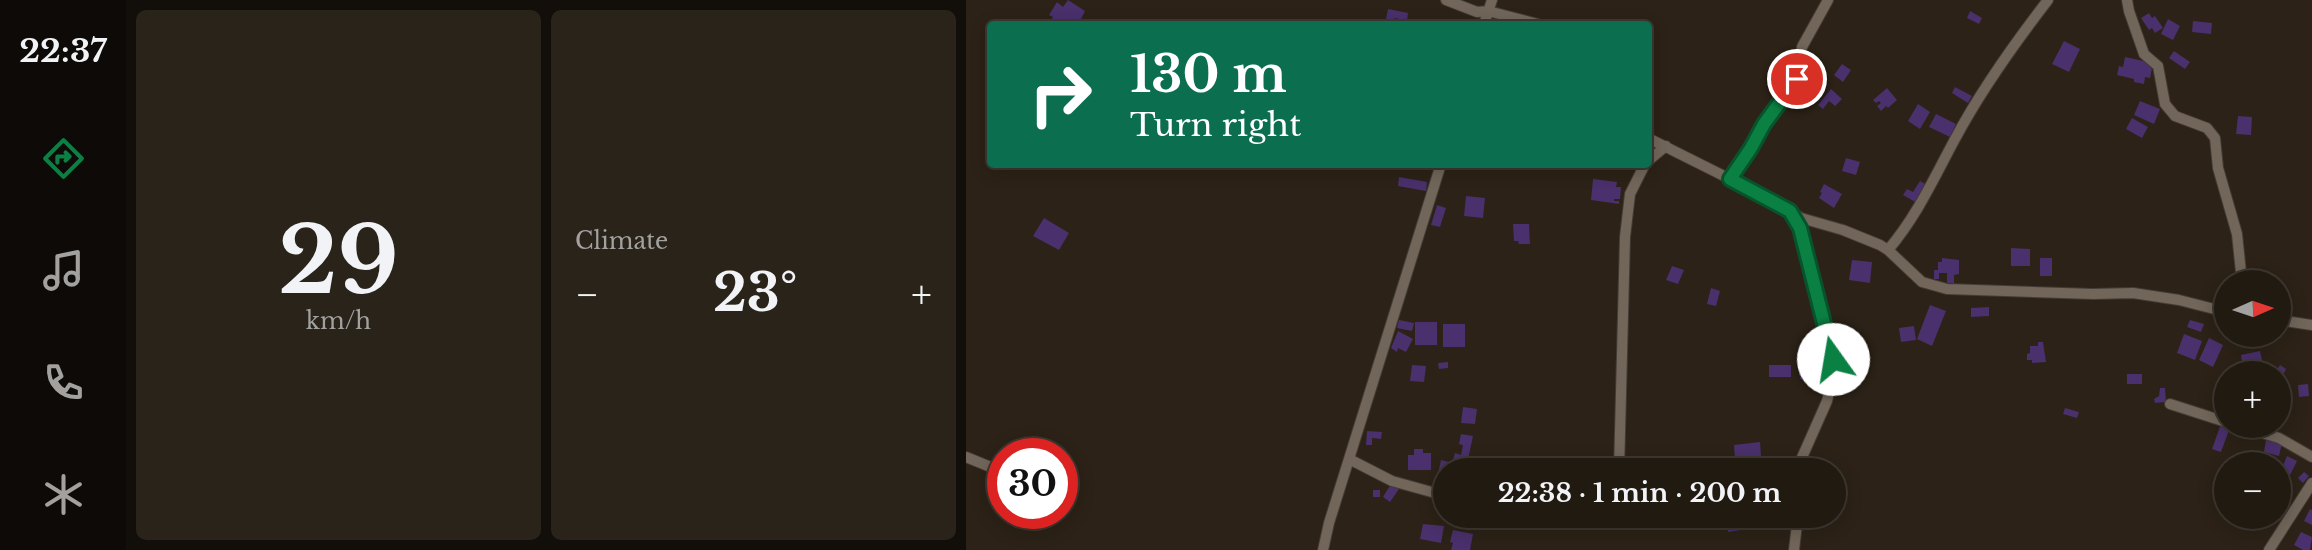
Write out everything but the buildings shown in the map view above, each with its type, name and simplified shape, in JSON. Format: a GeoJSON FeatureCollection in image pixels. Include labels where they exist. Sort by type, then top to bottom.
{"type":"FeatureCollection","features":[{"type":"Feature","properties":{"kind":"street"},"geometry":{"type":"LineString","coordinates":[[1446,0],[1477,12],[1490,5],[1530,21]]}},
{"type":"Feature","properties":{"kind":"street"},"geometry":{"type":"LineString","coordinates":[[1730,179],[1764,124],[1797,79],[1802,47],[1828,0]]}},
{"type":"Feature","properties":{"kind":"street"},"geometry":{"type":"LineString","coordinates":[[1888,250],[1916,214],[1960,129],[2015,42],[2048,0]]}},
{"type":"Feature","properties":{"kind":"street"},"geometry":{"type":"LineString","coordinates":[[2127,0],[2144,54],[2158,66],[2165,104],[2175,116],[2207,128],[2215,138],[2218,168],[2237,234],[2241,270]]}},
{"type":"Feature","properties":{"kind":"street"},"geometry":{"type":"LineString","coordinates":[[1652,140],[1811,222],[1864,237],[1888,250],[1922,282],[1947,289],[2133,293],[2214,309]]}},
{"type":"Feature","properties":{"kind":"street"},"geometry":{"type":"LineString","coordinates":[[1652,158],[1666,146]]}},
{"type":"Feature","properties":{"kind":"street"},"geometry":{"type":"LineString","coordinates":[[1323,550],[1440,168]]}},
{"type":"Feature","properties":{"kind":"street"},"geometry":{"type":"LineString","coordinates":[[1619,458],[1626,223],[1630,194],[1643,168]]}},
{"type":"Feature","properties":{"kind":"street"},"geometry":{"type":"LineString","coordinates":[[1790,211],[1804,240],[1834,371],[1827,401],[1802,458]]}},
{"type":"Feature","properties":{"kind":"street"},"geometry":{"type":"LineString","coordinates":[[2291,322],[2312,325]]}},
{"type":"Feature","properties":{"kind":"street"},"geometry":{"type":"LineString","coordinates":[[2170,404],[2214,418]]}},
{"type":"Feature","properties":{"kind":"street"},"geometry":{"type":"LineString","coordinates":[[2279,438],[2312,457]]}},
{"type":"Feature","properties":{"kind":"street"},"geometry":{"type":"LineString","coordinates":[[966,457],[987,466]]}},
{"type":"Feature","properties":{"kind":"street"},"geometry":{"type":"LineString","coordinates":[[1349,459],[1392,481],[1433,492]]}},
{"type":"Feature","properties":{"kind":"street"},"geometry":{"type":"LineString","coordinates":[[2269,550],[2312,483]]}},
{"type":"Feature","properties":{"kind":"street"},"geometry":{"type":"LineString","coordinates":[[1794,550],[1797,528]]}},
{"type":"Feature","properties":{"kind":"route"},"geometry":{"type":"LineString","coordinates":[[1797,79],[1764,124],[1730,179],[1790,211],[1800,228],[1833,359]]}}]}
